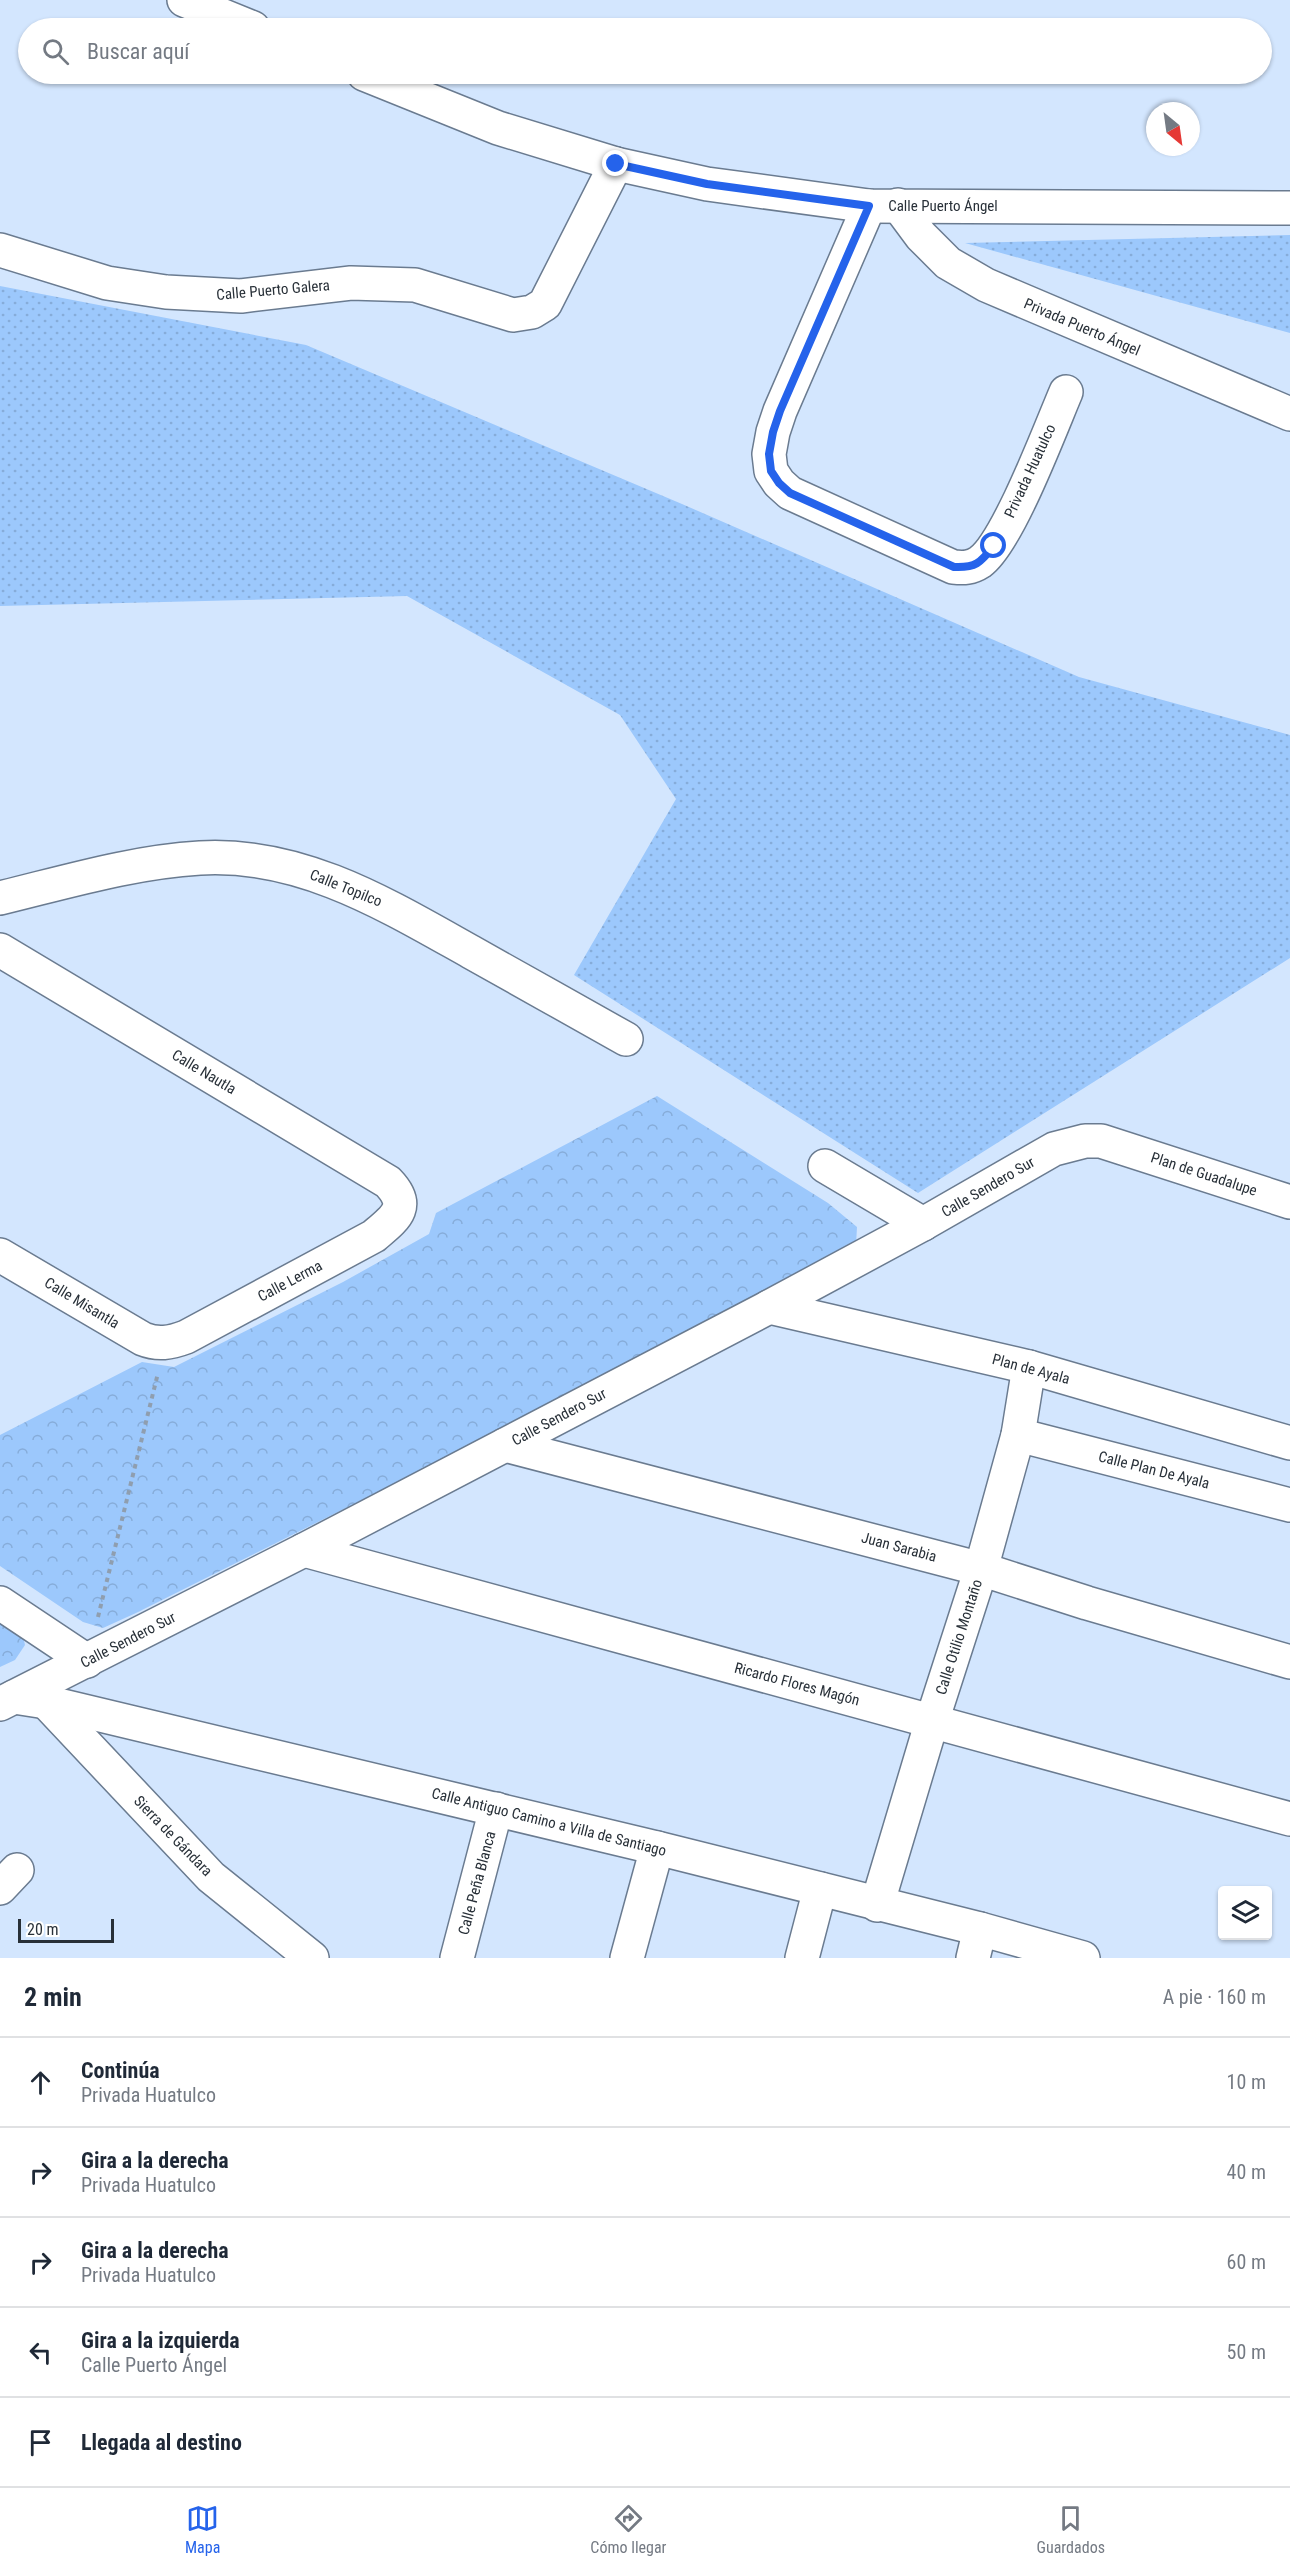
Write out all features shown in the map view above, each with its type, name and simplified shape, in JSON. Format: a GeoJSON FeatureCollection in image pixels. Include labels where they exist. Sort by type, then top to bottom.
{"type":"FeatureCollection","features":[{"type":"Feature","properties":{"kind":"street"},"geometry":{"type":"LineString","coordinates":[[184,0],[228,18]]}},
{"type":"Feature","properties":{"kind":"street","name":"Calle Puerto Ángel"},"geometry":{"type":"LineString","coordinates":[[389,84],[498,128],[616,164],[707,184],[883,206],[1290,208]]}},
{"type":"Feature","properties":{"kind":"street","name":"Calle Puerto Galera"},"geometry":{"type":"LineString","coordinates":[[0,250],[107,283],[166,292],[242,296],[351,283],[415,285],[513,315],[532,312],[545,304],[616,164]]}},
{"type":"Feature","properties":{"kind":"street","name":"Privada Huatulco"},"geometry":{"type":"LineString","coordinates":[[883,206],[780,411],[769,454],[771,471],[779,483],[790,493],[954,567],[969,568],[982,561],[994,546],[1022,494],[1066,392]]}},
{"type":"Feature","properties":{"kind":"street","name":"Privada Puerto Ángel"},"geometry":{"type":"LineString","coordinates":[[883,206],[921,236],[948,263],[986,285],[1290,414]]}},
{"type":"Feature","properties":{"kind":"street","name":"Calle Topilco"},"geometry":{"type":"LineString","coordinates":[[0,898],[140,865],[202,858],[256,861],[316,873],[383,903],[626,1039]]}},
{"type":"Feature","properties":{"kind":"street","name":"Calle Nautla"},"geometry":{"type":"LineString","coordinates":[[0,950],[388,1182],[397,1191],[400,1202]]}},
{"type":"Feature","properties":{"kind":"street","name":"Calle Sendero Sur"},"geometry":{"type":"LineString","coordinates":[[7,1700],[304,1550],[769,1307],[923,1224],[1054,1149],[1085,1141],[1118,1146]]}},
{"type":"Feature","properties":{"kind":"street","name":"Plan de Guadalupe"},"geometry":{"type":"LineString","coordinates":[[1118,1146],[1290,1202]]}},
{"type":"Feature","properties":{"kind":"street"},"geometry":{"type":"LineString","coordinates":[[825,1166],[923,1224]]}},
{"type":"Feature","properties":{"kind":"street","name":"Calle Lerma"},"geometry":{"type":"LineString","coordinates":[[166,1344],[186,1337],[374,1236],[398,1213],[400,1202]]}},
{"type":"Feature","properties":{"kind":"street","name":"Calle Misantla"},"geometry":{"type":"LineString","coordinates":[[0,1255],[142,1339],[166,1344]]}},
{"type":"Feature","properties":{"kind":"street","name":"Plan de Ayala"},"geometry":{"type":"LineString","coordinates":[[769,1307],[1029,1367],[1290,1443]]}},
{"type":"Feature","properties":{"kind":"street","name":"Calle Otilio Montaño"},"geometry":{"type":"LineString","coordinates":[[877,1905],[932,1721],[981,1569],[1018,1436],[1029,1367]]}},
{"type":"Feature","properties":{"kind":"street","name":"Calle Plan De Ayala"},"geometry":{"type":"LineString","coordinates":[[1018,1436],[1290,1505]]}},
{"type":"Feature","properties":{"kind":"street","name":"Juan Sarabia"},"geometry":{"type":"LineString","coordinates":[[505,1445],[981,1569],[1087,1603],[1290,1662]]}},
{"type":"Feature","properties":{"kind":"street","name":"Ricardo Flores Magón"},"geometry":{"type":"LineString","coordinates":[[304,1550],[1290,1819]]}},
{"type":"Feature","properties":{"kind":"street"},"geometry":{"type":"LineString","coordinates":[[0,1603],[87,1661]]}},
{"type":"Feature","properties":{"kind":"street","name":"Calle Antiguo Camino a Villa de Santiago"},"geometry":{"type":"LineString","coordinates":[[7,1700],[46,1702],[820,1888],[877,1905],[977,1944],[1083,1958]]}},
{"type":"Feature","properties":{"kind":"street","name":"Sierra de Gándara"},"geometry":{"type":"LineString","coordinates":[[46,1702],[211,1876],[312,1958]]}},
{"type":"Feature","properties":{"kind":"street","name":"Calle Peña Blanca"},"geometry":{"type":"LineString","coordinates":[[458,1958],[496,1809]]}},
{"type":"Feature","properties":{"kind":"street"},"geometry":{"type":"LineString","coordinates":[[627,1958],[657,1848]]}},
{"type":"Feature","properties":{"kind":"street"},"geometry":{"type":"LineString","coordinates":[[802,1958],[820,1888]]}},
{"type":"Feature","properties":{"kind":"path"},"geometry":{"type":"LineString","coordinates":[[87,1661],[166,1344]]}},
{"type":"Feature","properties":{"kind":"green space"},"geometry":{"type":"Polygon","coordinates":[[[1290,235],[1290,333],[965,243],[1290,235]]]}},
{"type":"Feature","properties":{"kind":"green space"},"geometry":{"type":"Polygon","coordinates":[[[0,286],[306,345],[682,504],[1079,677],[1290,735],[1290,958],[918,1193],[574,975],[676,799],[620,715],[407,596],[0,606],[0,286]]]}},
{"type":"Feature","properties":{"kind":"green space"},"geometry":{"type":"Polygon","coordinates":[[[657,1096],[828,1203],[857,1227],[856,1245],[574,1394],[103,1628],[83,1622],[0,1566],[0,1435],[142,1362],[174,1367],[343,1282],[429,1234],[436,1213],[657,1096]]]}},
{"type":"Feature","properties":{"kind":"green space"},"geometry":{"type":"Polygon","coordinates":[[[0,1614],[21,1627],[25,1645],[15,1660],[0,1667],[0,1614]]]}},
{"type":"Feature","properties":{"kind":"route"},"geometry":{"type":"LineString","coordinates":[[616,164],[707,184],[869,206],[780,411],[769,454],[771,471],[790,493],[954,567],[969,568],[982,561],[994,546]]}}]}
